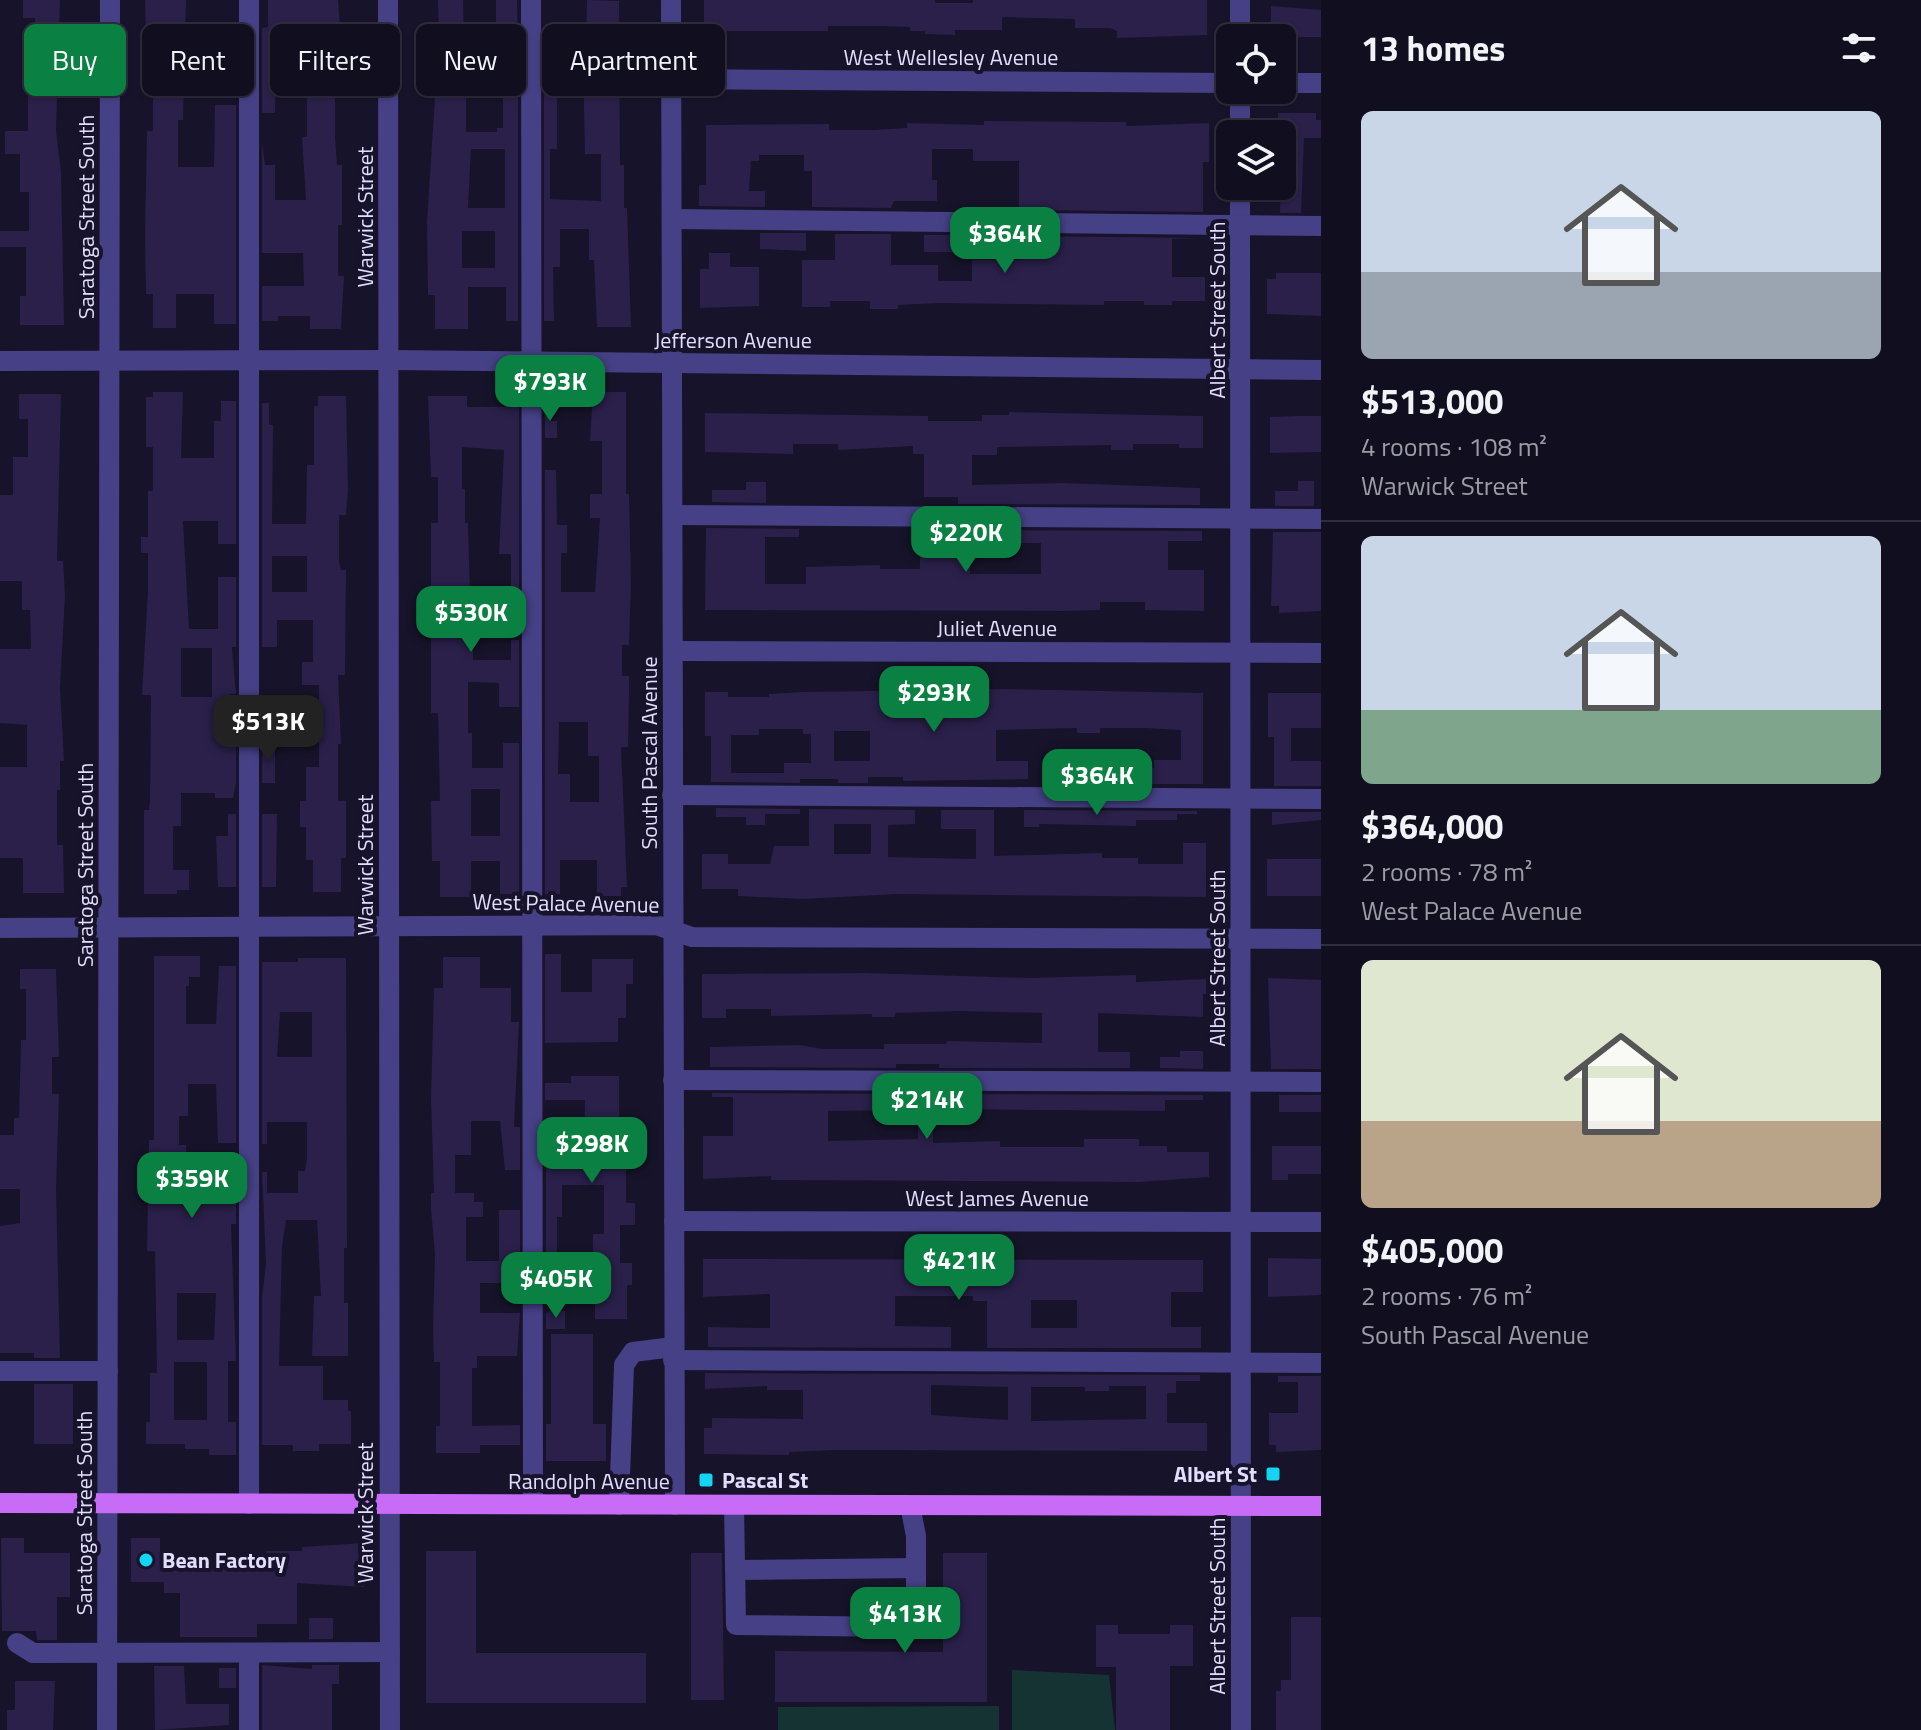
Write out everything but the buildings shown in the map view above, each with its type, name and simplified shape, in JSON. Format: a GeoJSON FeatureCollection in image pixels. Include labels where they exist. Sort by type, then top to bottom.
{"type":"FeatureCollection","features":[{"type":"Feature","properties":{"kind":"main road","name":"Randolph Avenue"},"geometry":{"type":"LineString","coordinates":[[0,1503],[1321,1506]]}},
{"type":"Feature","properties":{"kind":"street","name":"Saratoga Street South"},"geometry":{"type":"LineString","coordinates":[[107,1730],[110,0]]}},
{"type":"Feature","properties":{"kind":"street"},"geometry":{"type":"LineString","coordinates":[[249,0],[249,1504]]}},
{"type":"Feature","properties":{"kind":"street","name":"Warwick Street"},"geometry":{"type":"LineString","coordinates":[[388,0],[390,1730]]}},
{"type":"Feature","properties":{"kind":"street"},"geometry":{"type":"LineString","coordinates":[[531,0],[533,1504]]}},
{"type":"Feature","properties":{"kind":"street","name":"South Pascal Avenue"},"geometry":{"type":"LineString","coordinates":[[671,0],[671,24]]}},
{"type":"Feature","properties":{"kind":"street"},"geometry":{"type":"LineString","coordinates":[[1240,0],[1240,24]]}},
{"type":"Feature","properties":{"kind":"street","name":"West Wellesley Avenue"},"geometry":{"type":"LineString","coordinates":[[725,79],[1216,83]]}},
{"type":"Feature","properties":{"kind":"street"},"geometry":{"type":"LineString","coordinates":[[1296,83],[1321,83]]}},
{"type":"Feature","properties":{"kind":"street","name":"South Pascal Avenue"},"geometry":{"type":"LineString","coordinates":[[672,96],[675,1505]]}},
{"type":"Feature","properties":{"kind":"street","name":"Albert Street South"},"geometry":{"type":"LineString","coordinates":[[1240,200],[1241,1730]]}},
{"type":"Feature","properties":{"kind":"street"},"geometry":{"type":"LineString","coordinates":[[673,219],[1321,226]]}},
{"type":"Feature","properties":{"kind":"street","name":"Jefferson Avenue"},"geometry":{"type":"LineString","coordinates":[[0,361],[389,360],[1321,370]]}},
{"type":"Feature","properties":{"kind":"street"},"geometry":{"type":"LineString","coordinates":[[673,515],[1321,519]]}},
{"type":"Feature","properties":{"kind":"street","name":"Juliet Avenue"},"geometry":{"type":"LineString","coordinates":[[673,651],[1321,653]]}},
{"type":"Feature","properties":{"kind":"street"},"geometry":{"type":"LineString","coordinates":[[672,795],[1321,799]]}},
{"type":"Feature","properties":{"kind":"street","name":"West Palace Avenue"},"geometry":{"type":"LineString","coordinates":[[0,928],[656,925],[692,937],[1321,939]]}},
{"type":"Feature","properties":{"kind":"street"},"geometry":{"type":"LineString","coordinates":[[673,1080],[1321,1082]]}},
{"type":"Feature","properties":{"kind":"street","name":"West James Avenue"},"geometry":{"type":"LineString","coordinates":[[674,1221],[1321,1222]]}},
{"type":"Feature","properties":{"kind":"street"},"geometry":{"type":"LineString","coordinates":[[619,1505],[624,1365],[633,1352],[1321,1363]]}},
{"type":"Feature","properties":{"kind":"street"},"geometry":{"type":"LineString","coordinates":[[0,1371],[108,1371]]}},
{"type":"Feature","properties":{"kind":"street"},"geometry":{"type":"LineString","coordinates":[[734,1505],[736,1625],[900,1627],[916,1614],[916,1568],[910,1505]]}},
{"type":"Feature","properties":{"kind":"street"},"geometry":{"type":"LineString","coordinates":[[735,1570],[916,1568]]}},
{"type":"Feature","properties":{"kind":"street"},"geometry":{"type":"LineString","coordinates":[[17,1643],[33,1653],[390,1652]]}},
{"type":"Feature","properties":{"kind":"street"},"geometry":{"type":"LineString","coordinates":[[249,1654],[249,1730]]}},
{"type":"Feature","properties":{"kind":"green space"},"geometry":{"type":"Polygon","coordinates":[[[1012,1670],[1109,1675],[1115,1730],[1012,1730],[1012,1670]]]}},
{"type":"Feature","properties":{"kind":"green space"},"geometry":{"type":"Polygon","coordinates":[[[999,1706],[999,1730],[778,1730],[778,1707],[999,1706]]]}},
{"type":"Feature","properties":{"kind":"place","name":"Albert St"},"geometry":{"type":"Point","coordinates":[1273,1474]}},
{"type":"Feature","properties":{"kind":"place","name":"Pascal St"},"geometry":{"type":"Point","coordinates":[706,1480]}},
{"type":"Feature","properties":{"kind":"place","name":"Bean Factory"},"geometry":{"type":"Point","coordinates":[146,1560]}}]}
